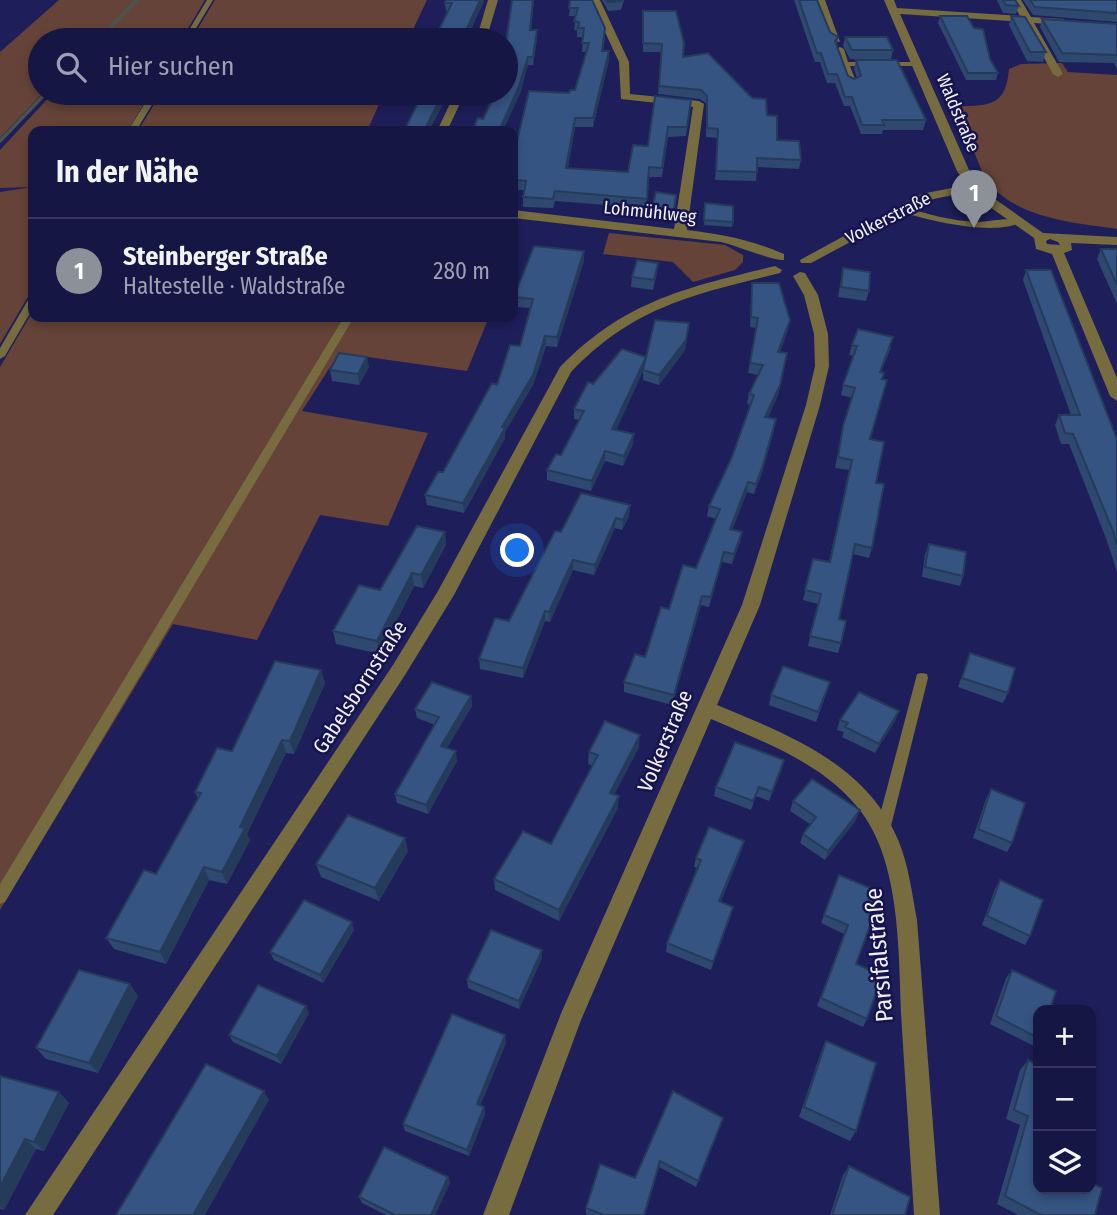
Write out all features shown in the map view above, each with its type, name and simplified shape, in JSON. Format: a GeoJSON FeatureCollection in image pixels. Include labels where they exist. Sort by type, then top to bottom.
{"type":"FeatureCollection","features":[{"type":"Feature","properties":{"kind":"street"},"geometry":{"type":"LineString","coordinates":[[485,28],[493,0]]}},
{"type":"Feature","properties":{"kind":"street"},"geometry":{"type":"LineString","coordinates":[[595,0],[624,62],[625,97],[699,104],[680,232]]}},
{"type":"Feature","properties":{"kind":"street"},"geometry":{"type":"LineString","coordinates":[[820,0],[838,45]]}},
{"type":"Feature","properties":{"kind":"street"},"geometry":{"type":"LineString","coordinates":[[961,0],[969,15]]}},
{"type":"Feature","properties":{"kind":"street"},"geometry":{"type":"LineString","coordinates":[[1016,0],[1058,74]]}},
{"type":"Feature","properties":{"kind":"street"},"geometry":{"type":"LineString","coordinates":[[892,5],[969,15],[1073,23]]}},
{"type":"Feature","properties":{"kind":"street","name":"Waldstraße"},"geometry":{"type":"LineString","coordinates":[[892,5],[963,171],[974,187],[1022,226],[1041,237],[1038,241],[1041,246],[1066,247]]}},
{"type":"Feature","properties":{"kind":"street"},"geometry":{"type":"LineString","coordinates":[[444,126],[454,105]]}},
{"type":"Feature","properties":{"kind":"street","name":"Volkerstraße"},"geometry":{"type":"LineString","coordinates":[[496,1215],[570,1019],[704,708],[751,606],[822,366],[821,334],[803,268],[925,197],[974,187]]}},
{"type":"Feature","properties":{"kind":"street","name":"Lohmühlweg"},"geometry":{"type":"LineString","coordinates":[[518,215],[680,232],[740,242],[777,264]]}},
{"type":"Feature","properties":{"kind":"street"},"geometry":{"type":"LineString","coordinates":[[1117,241],[1066,247],[1117,396]]}},
{"type":"Feature","properties":{"kind":"street"},"geometry":{"type":"LineString","coordinates":[[790,255],[803,268],[789,276],[777,264],[790,255]]}},
{"type":"Feature","properties":{"kind":"street","name":"Gabelsbornstraße"},"geometry":{"type":"LineString","coordinates":[[38,1215],[400,670],[445,595],[565,370],[582,349],[629,315],[687,292],[777,264]]}},
{"type":"Feature","properties":{"kind":"street","name":"Parsifalstraße"},"geometry":{"type":"LineString","coordinates":[[704,708],[810,755],[839,776],[883,830],[898,872],[906,920],[927,1215]]}},
{"type":"Feature","properties":{"kind":"lane"},"geometry":{"type":"LineString","coordinates":[[193,28],[210,0]]}},
{"type":"Feature","properties":{"kind":"lane"},"geometry":{"type":"LineString","coordinates":[[838,45],[853,84]]}},
{"type":"Feature","properties":{"kind":"lane"},"geometry":{"type":"LineString","coordinates":[[846,64],[918,64]]}},
{"type":"Feature","properties":{"kind":"lane"},"geometry":{"type":"LineString","coordinates":[[135,126],[148,105]]}},
{"type":"Feature","properties":{"kind":"lane"},"geometry":{"type":"LineString","coordinates":[[901,209],[938,220],[970,225],[1022,226]]}},
{"type":"Feature","properties":{"kind":"lane"},"geometry":{"type":"LineString","coordinates":[[0,356],[28,308]]}},
{"type":"Feature","properties":{"kind":"lane"},"geometry":{"type":"LineString","coordinates":[[0,897],[346,322]]}},
{"type":"Feature","properties":{"kind":"lane"},"geometry":{"type":"LineString","coordinates":[[883,830],[922,677]]}},
{"type":"Feature","properties":{"kind":"shaded area"},"geometry":{"type":"Polygon","coordinates":[[[59,0],[205,0],[188,28],[28,28],[28,105],[32,105],[0,138],[0,52],[59,0]]]}},
{"type":"Feature","properties":{"kind":"shaded area"},"geometry":{"type":"Polygon","coordinates":[[[215,0],[427,0],[414,28],[198,28],[215,0]]]}},
{"type":"Feature","properties":{"kind":"shaded area"},"geometry":{"type":"Polygon","coordinates":[[[1062,63],[1068,72],[1117,75],[1117,229],[1050,218],[1033,213],[1004,197],[991,186],[982,171],[958,106],[995,101],[1004,90],[1009,69],[1021,64],[1062,63]]]}},
{"type":"Feature","properties":{"kind":"shaded area"},"geometry":{"type":"Polygon","coordinates":[[[42,105],[143,105],[131,126],[28,126],[28,187],[0,188],[0,150],[42,105]]]}},
{"type":"Feature","properties":{"kind":"shaded area"},"geometry":{"type":"Polygon","coordinates":[[[154,105],[379,105],[369,126],[141,126],[154,105]]]}},
{"type":"Feature","properties":{"kind":"shaded area"},"geometry":{"type":"Polygon","coordinates":[[[28,188],[28,296],[0,344],[0,192],[28,188]]]}},
{"type":"Feature","properties":{"kind":"shaded area"},"geometry":{"type":"Polygon","coordinates":[[[609,233],[725,245],[743,255],[743,262],[735,270],[693,282],[673,262],[603,254],[609,233]]]}},
{"type":"Feature","properties":{"kind":"shaded area"},"geometry":{"type":"Polygon","coordinates":[[[28,319],[28,322],[487,322],[467,371],[339,353],[302,411],[428,433],[388,526],[320,515],[257,640],[173,624],[0,910],[0,367],[28,319]]]}},
{"type":"Feature","properties":{"kind":"building"},"geometry":{"type":"Polygon","coordinates":[[[446,0],[480,0],[467,28],[440,28],[452,3],[445,3],[446,0]]]}},
{"type":"Feature","properties":{"kind":"building"},"geometry":{"type":"Polygon","coordinates":[[[512,0],[533,0],[530,30],[537,30],[533,57],[528,57],[518,88],[518,28],[508,28],[512,0]]]}},
{"type":"Feature","properties":{"kind":"building"},"geometry":{"type":"Polygon","coordinates":[[[570,0],[592,0],[605,28],[602,51],[609,51],[593,118],[575,118],[566,168],[628,172],[633,145],[648,146],[655,96],[691,100],[687,127],[668,127],[662,168],[649,167],[647,199],[555,191],[553,199],[523,197],[526,181],[518,180],[518,137],[529,91],[569,93],[570,90],[575,90],[589,43],[582,43],[584,28],[578,28],[579,22],[574,21],[578,8],[569,8],[570,0]]]}},
{"type":"Feature","properties":{"kind":"building"},"geometry":{"type":"Polygon","coordinates":[[[799,0],[817,0],[830,32],[838,37],[835,41],[848,76],[854,79],[861,76],[856,60],[897,60],[926,120],[882,120],[884,125],[862,125],[852,97],[845,97],[837,74],[828,74],[821,53],[817,53],[799,0]]]}},
{"type":"Feature","properties":{"kind":"building"},"geometry":{"type":"Polygon","coordinates":[[[1003,0],[1015,0],[1019,6],[1006,5],[1003,0]]]}},
{"type":"Feature","properties":{"kind":"building"},"geometry":{"type":"Polygon","coordinates":[[[1030,0],[1117,0],[1117,13],[1035,7],[1030,0]]]}},
{"type":"Feature","properties":{"kind":"building"},"geometry":{"type":"Polygon","coordinates":[[[643,11],[676,11],[684,43],[683,57],[708,53],[752,98],[766,99],[767,115],[777,116],[777,140],[799,141],[801,160],[757,158],[757,172],[716,171],[718,129],[707,128],[707,96],[701,90],[659,86],[662,44],[643,43],[643,11]]]}},
{"type":"Feature","properties":{"kind":"building"},"geometry":{"type":"Polygon","coordinates":[[[940,16],[967,16],[974,28],[983,29],[990,59],[998,73],[968,73],[940,16]]]}},
{"type":"Feature","properties":{"kind":"building"},"geometry":{"type":"Polygon","coordinates":[[[1011,16],[1025,17],[1046,52],[1030,52],[1011,16]]]}},
{"type":"Feature","properties":{"kind":"building"},"geometry":{"type":"Polygon","coordinates":[[[1042,19],[1117,24],[1117,55],[1062,53],[1042,19]]]}},
{"type":"Feature","properties":{"kind":"building"},"geometry":{"type":"Polygon","coordinates":[[[845,37],[887,37],[893,50],[852,50],[845,37]]]}},
{"type":"Feature","properties":{"kind":"building"},"geometry":{"type":"Polygon","coordinates":[[[417,105],[437,105],[426,126],[406,126],[417,105]]]}},
{"type":"Feature","properties":{"kind":"building"},"geometry":{"type":"Polygon","coordinates":[[[489,105],[511,105],[501,126],[474,126],[478,118],[483,119],[489,105]]]}},
{"type":"Feature","properties":{"kind":"building"},"geometry":{"type":"Polygon","coordinates":[[[656,192],[676,195],[674,210],[652,208],[656,192]]]}},
{"type":"Feature","properties":{"kind":"building"},"geometry":{"type":"Polygon","coordinates":[[[705,203],[733,206],[733,222],[704,220],[705,203]]]}},
{"type":"Feature","properties":{"kind":"building"},"geometry":{"type":"Polygon","coordinates":[[[534,246],[584,251],[557,337],[545,336],[533,375],[502,427],[505,428],[463,503],[425,495],[438,472],[443,472],[492,383],[497,385],[510,345],[520,346],[533,299],[518,297],[518,287],[534,246]]]}},
{"type":"Feature","properties":{"kind":"building"},"geometry":{"type":"Polygon","coordinates":[[[1101,249],[1117,249],[1117,285],[1101,249]]]}},
{"type":"Feature","properties":{"kind":"building"},"geometry":{"type":"Polygon","coordinates":[[[637,260],[658,263],[654,280],[632,277],[637,260]]]}},
{"type":"Feature","properties":{"kind":"building"},"geometry":{"type":"Polygon","coordinates":[[[843,268],[870,272],[869,291],[841,287],[843,268]]]}},
{"type":"Feature","properties":{"kind":"building"},"geometry":{"type":"Polygon","coordinates":[[[1026,270],[1051,270],[1117,439],[1117,545],[1073,434],[1065,433],[1059,415],[1080,415],[1026,270]]]}},
{"type":"Feature","properties":{"kind":"building"},"geometry":{"type":"Polygon","coordinates":[[[752,283],[779,283],[790,320],[778,352],[787,353],[780,385],[765,417],[776,419],[756,484],[748,482],[730,529],[742,532],[734,554],[724,552],[711,597],[702,596],[674,695],[624,682],[635,654],[645,657],[661,607],[669,609],[683,565],[696,568],[720,509],[709,506],[732,457],[754,395],[749,394],[763,365],[750,363],[758,318],[751,317],[752,283]]]}},
{"type":"Feature","properties":{"kind":"building"},"geometry":{"type":"Polygon","coordinates":[[[655,320],[689,323],[686,340],[659,375],[643,370],[655,320]]]}},
{"type":"Feature","properties":{"kind":"building"},"geometry":{"type":"Polygon","coordinates":[[[858,329],[893,337],[880,372],[884,373],[882,379],[887,380],[870,439],[884,442],[876,483],[884,484],[872,548],[855,544],[839,619],[846,621],[841,643],[810,636],[821,594],[805,590],[813,559],[830,562],[852,460],[838,457],[843,426],[855,388],[843,385],[857,346],[852,345],[858,329]]]}},
{"type":"Feature","properties":{"kind":"building"},"geometry":{"type":"Polygon","coordinates":[[[622,349],[646,357],[612,429],[634,434],[624,456],[605,451],[592,481],[547,470],[556,454],[561,455],[584,411],[574,409],[588,382],[593,384],[622,349]]]}},
{"type":"Feature","properties":{"kind":"building"},"geometry":{"type":"Polygon","coordinates":[[[339,353],[367,357],[358,374],[330,370],[339,353]]]}},
{"type":"Feature","properties":{"kind":"building"},"geometry":{"type":"Polygon","coordinates":[[[581,493],[630,505],[623,520],[616,518],[595,565],[573,560],[549,612],[545,611],[523,668],[479,659],[495,618],[509,621],[555,531],[561,532],[581,493]]]}},
{"type":"Feature","properties":{"kind":"building"},"geometry":{"type":"Polygon","coordinates":[[[417,526],[445,532],[421,575],[412,573],[377,641],[333,631],[359,585],[380,590],[417,526]]]}},
{"type":"Feature","properties":{"kind":"building"},"geometry":{"type":"Polygon","coordinates":[[[929,544],[966,552],[963,576],[925,567],[929,544]]]}},
{"type":"Feature","properties":{"kind":"building"},"geometry":{"type":"Polygon","coordinates":[[[970,653],[1015,668],[1008,693],[962,678],[970,653]]]}},
{"type":"Feature","properties":{"kind":"building"},"geometry":{"type":"Polygon","coordinates":[[[275,661],[321,670],[290,741],[282,740],[240,827],[245,828],[222,872],[204,867],[160,952],[106,938],[144,870],[156,874],[201,793],[195,792],[217,748],[232,751],[275,661]]]}},
{"type":"Feature","properties":{"kind":"building"},"geometry":{"type":"Polygon","coordinates":[[[783,666],[830,682],[818,712],[771,695],[783,666]]]}},
{"type":"Feature","properties":{"kind":"building"},"geometry":{"type":"Polygon","coordinates":[[[432,682],[471,696],[441,746],[456,751],[426,805],[395,794],[439,717],[415,709],[432,682]]]}},
{"type":"Feature","properties":{"kind":"building"},"geometry":{"type":"Polygon","coordinates":[[[859,692],[899,711],[879,744],[845,727],[848,723],[840,720],[859,692]]]}},
{"type":"Feature","properties":{"kind":"building"},"geometry":{"type":"Polygon","coordinates":[[[605,721],[640,735],[610,793],[619,796],[559,910],[494,879],[523,831],[551,844],[598,755],[589,752],[605,721]]]}},
{"type":"Feature","properties":{"kind":"building"},"geometry":{"type":"Polygon","coordinates":[[[735,742],[784,760],[772,792],[759,787],[753,801],[716,787],[735,742]]]}},
{"type":"Feature","properties":{"kind":"building"},"geometry":{"type":"Polygon","coordinates":[[[812,779],[860,810],[828,851],[803,834],[816,817],[793,801],[812,779]]]}},
{"type":"Feature","properties":{"kind":"building"},"geometry":{"type":"Polygon","coordinates":[[[991,789],[1025,803],[1012,843],[978,829],[991,789]]]}},
{"type":"Feature","properties":{"kind":"building"},"geometry":{"type":"Polygon","coordinates":[[[348,815],[405,838],[375,888],[316,864],[348,815]]]}},
{"type":"Feature","properties":{"kind":"building"},"geometry":{"type":"Polygon","coordinates":[[[709,827],[744,841],[719,901],[733,907],[713,962],[667,943],[701,860],[696,858],[709,827]]]}},
{"type":"Feature","properties":{"kind":"building"},"geometry":{"type":"Polygon","coordinates":[[[839,875],[882,893],[856,964],[882,975],[867,1019],[821,998],[848,925],[824,915],[839,875]]]}},
{"type":"Feature","properties":{"kind":"building"},"geometry":{"type":"Polygon","coordinates":[[[1000,880],[1043,900],[1030,936],[987,916],[1000,880]]]}},
{"type":"Feature","properties":{"kind":"building"},"geometry":{"type":"Polygon","coordinates":[[[304,900],[352,922],[320,975],[270,952],[304,900]]]}},
{"type":"Feature","properties":{"kind":"building"},"geometry":{"type":"Polygon","coordinates":[[[491,930],[542,950],[519,1001],[467,980],[491,930]]]}},
{"type":"Feature","properties":{"kind":"building"},"geometry":{"type":"Polygon","coordinates":[[[79,970],[130,984],[89,1063],[36,1048],[79,970]]]}},
{"type":"Feature","properties":{"kind":"building"},"geometry":{"type":"Polygon","coordinates":[[[1012,970],[1056,991],[1052,1005],[1033,1005],[1033,1035],[996,1016],[1012,970]]]}},
{"type":"Feature","properties":{"kind":"building"},"geometry":{"type":"Polygon","coordinates":[[[258,985],[306,1006],[277,1056],[229,1035],[258,985]]]}},
{"type":"Feature","properties":{"kind":"building"},"geometry":{"type":"Polygon","coordinates":[[[452,1014],[505,1035],[477,1104],[484,1107],[467,1150],[403,1124],[452,1014]]]}},
{"type":"Feature","properties":{"kind":"building"},"geometry":{"type":"Polygon","coordinates":[[[826,1041],[876,1063],[856,1131],[804,1107],[826,1041]]]}},
{"type":"Feature","properties":{"kind":"building"},"geometry":{"type":"Polygon","coordinates":[[[1028,1060],[1033,1062],[1033,1194],[1096,1194],[1096,1185],[1102,1188],[1095,1215],[1041,1215],[1005,1196],[1028,1116],[1014,1110],[1028,1060]]]}},
{"type":"Feature","properties":{"kind":"building"},"geometry":{"type":"Polygon","coordinates":[[[206,1064],[264,1091],[193,1215],[116,1215],[206,1064]]]}},
{"type":"Feature","properties":{"kind":"building"},"geometry":{"type":"Polygon","coordinates":[[[0,1076],[59,1092],[34,1142],[25,1139],[0,1187],[0,1076]]]}},
{"type":"Feature","properties":{"kind":"building"},"geometry":{"type":"Polygon","coordinates":[[[673,1091],[723,1118],[698,1181],[660,1161],[644,1215],[604,1215],[586,1208],[600,1164],[635,1178],[673,1091]]]}},
{"type":"Feature","properties":{"kind":"building"},"geometry":{"type":"Polygon","coordinates":[[[384,1147],[448,1177],[431,1215],[395,1215],[359,1197],[384,1147]]]}},
{"type":"Feature","properties":{"kind":"building"},"geometry":{"type":"Polygon","coordinates":[[[849,1166],[910,1197],[905,1215],[832,1215],[849,1166]]]}},
{"type":"Feature","properties":{"kind":"waterway"},"geometry":{"type":"LineString","coordinates":[[110,28],[137,0]]}},
{"type":"Feature","properties":{"kind":"waterway"},"geometry":{"type":"LineString","coordinates":[[0,141],[34,105]]}},
{"type":"Feature","properties":{"kind":"place","name":"Steinberger Straße"},"geometry":{"type":"Point","coordinates":[974,228]}}]}
